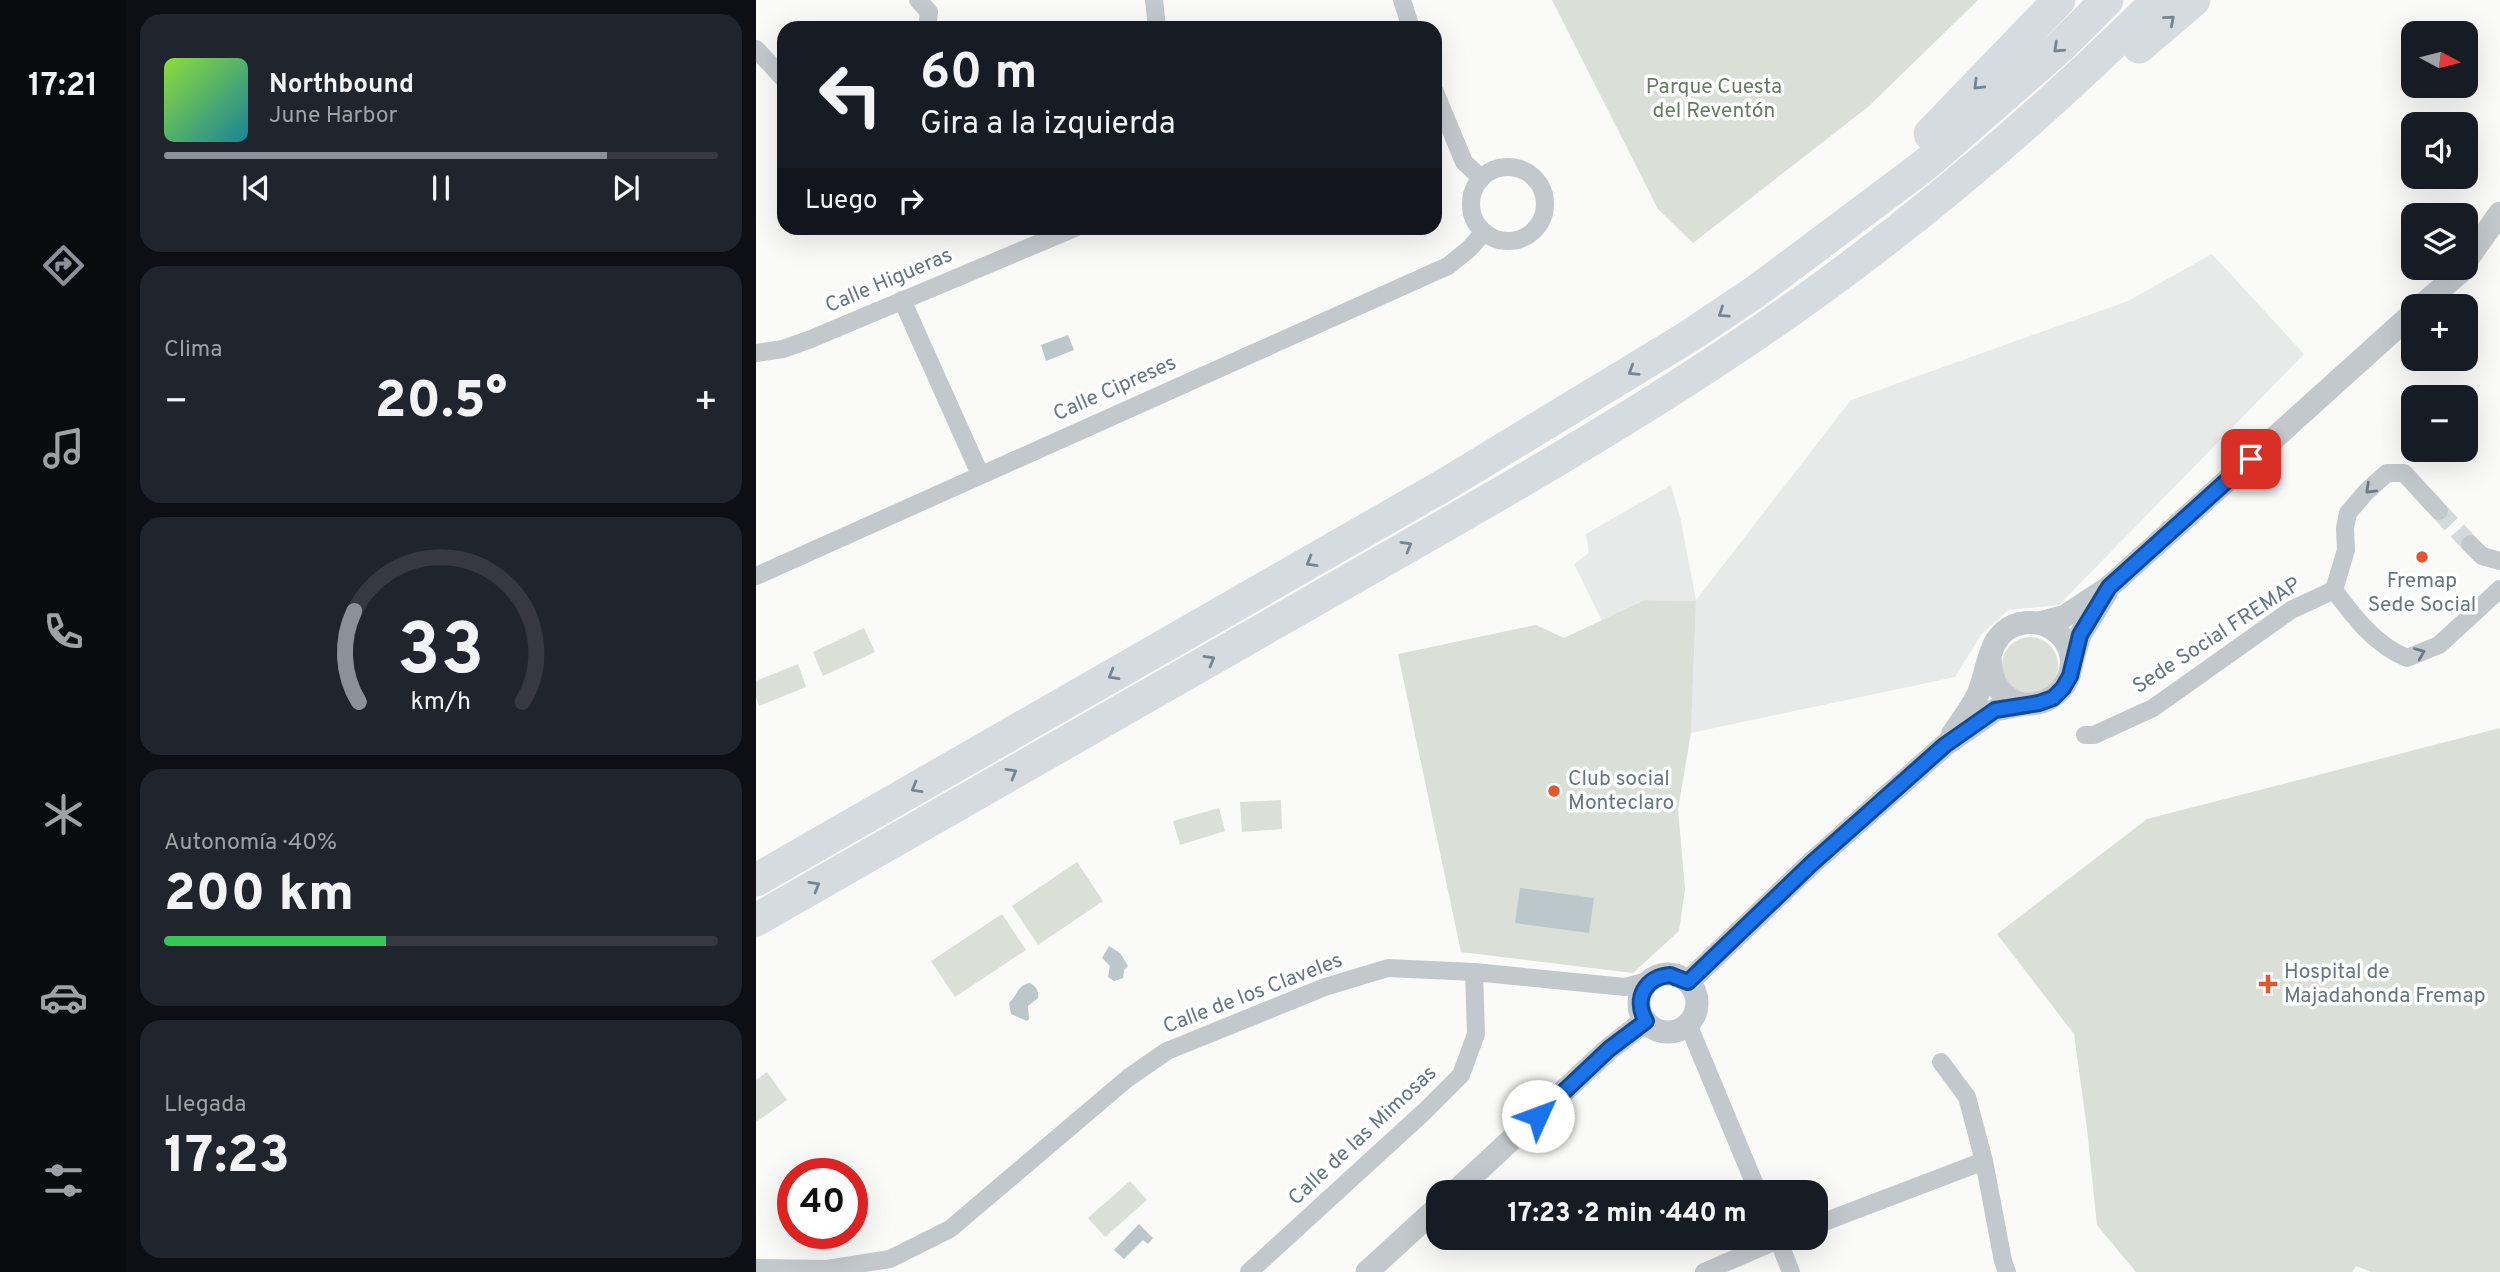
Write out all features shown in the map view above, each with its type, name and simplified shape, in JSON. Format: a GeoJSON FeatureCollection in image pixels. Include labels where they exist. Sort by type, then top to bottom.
{"type":"FeatureCollection","features":[{"type":"Feature","properties":{"kind":"highway"},"geometry":{"type":"LineString","coordinates":[[1755,292],[1830,219],[1916,148],[2035,28],[2059,0]]}},
{"type":"Feature","properties":{"kind":"highway"},"geometry":{"type":"LineString","coordinates":[[756,880],[1446,484],[1606,388],[1755,292],[1926,164],[2060,46],[2107,0]]}},
{"type":"Feature","properties":{"kind":"highway"},"geometry":{"type":"LineString","coordinates":[[1961,181],[2088,69],[2158,0]]}},
{"type":"Feature","properties":{"kind":"highway"},"geometry":{"type":"LineString","coordinates":[[756,920],[1621,422],[1805,300],[1961,181],[2071,106],[2194,0]]}},
{"type":"Feature","properties":{"kind":"street"},"geometry":{"type":"LineString","coordinates":[[918,0],[929,12],[928,21]]}},
{"type":"Feature","properties":{"kind":"street"},"geometry":{"type":"LineString","coordinates":[[1154,0],[1156,21]]}},
{"type":"Feature","properties":{"kind":"street"},"geometry":{"type":"LineString","coordinates":[[1402,0],[1409,21]]}},
{"type":"Feature","properties":{"kind":"street"},"geometry":{"type":"LineString","coordinates":[[756,50],[777,72]]}},
{"type":"Feature","properties":{"kind":"street"},"geometry":{"type":"LineString","coordinates":[[1442,109],[1464,162],[1481,178]]}},
{"type":"Feature","properties":{"kind":"street"},"geometry":{"type":"LineString","coordinates":[[1503,167],[1515,167],[1536,180],[1545,202],[1538,225],[1529,234],[1506,241],[1484,232],[1476,223],[1471,199],[1481,178],[1503,167]]}},
{"type":"Feature","properties":{"kind":"street"},"geometry":{"type":"LineString","coordinates":[[2478,245],[2500,213]]}},
{"type":"Feature","properties":{"kind":"street","name":"Calle Cipreses"},"geometry":{"type":"LineString","coordinates":[[756,576],[1448,266],[1484,232]]}},
{"type":"Feature","properties":{"kind":"street","name":"Calle Higueras"},"geometry":{"type":"LineString","coordinates":[[756,353],[783,349],[811,339],[1058,235]]}},
{"type":"Feature","properties":{"kind":"street"},"geometry":{"type":"LineString","coordinates":[[2478,258],[2500,245]]}},
{"type":"Feature","properties":{"kind":"street"},"geometry":{"type":"LineString","coordinates":[[2434,294],[2449,280]]}},
{"type":"Feature","properties":{"kind":"street"},"geometry":{"type":"LineString","coordinates":[[902,300],[979,474]]}},
{"type":"Feature","properties":{"kind":"street"},"geometry":{"type":"LineString","coordinates":[[1945,745],[1978,695],[1995,643],[2006,630],[2027,622],[2065,616],[2109,587],[2401,324]]}},
{"type":"Feature","properties":{"kind":"street"},"geometry":{"type":"LineString","coordinates":[[2439,511],[2404,473],[2387,473],[2348,513],[2344,528],[2346,550],[2334,590],[2353,616],[2388,650],[2407,658],[2439,645],[2500,589]]}},
{"type":"Feature","properties":{"kind":"street"},"geometry":{"type":"LineString","coordinates":[[2484,554],[2500,571]]}},
{"type":"Feature","properties":{"kind":"street"},"geometry":{"type":"LineString","coordinates":[[1688,982],[1811,864],[1945,745],[1995,710],[2053,698],[2070,676],[2080,635],[2109,587]]}},
{"type":"Feature","properties":{"kind":"street","name":"Sede Social FREMAP"},"geometry":{"type":"LineString","coordinates":[[2085,735],[2094,735],[2153,708],[2291,610],[2334,590]]}},
{"type":"Feature","properties":{"kind":"street"},"geometry":{"type":"LineString","coordinates":[[2039,622],[2052,627],[2062,636],[2072,662]]}},
{"type":"Feature","properties":{"kind":"street"},"geometry":{"type":"LineString","coordinates":[[1990,658],[1991,674],[1998,688],[2010,699],[2025,704]]}},
{"type":"Feature","properties":{"kind":"street","name":"Calle de los Claveles"},"geometry":{"type":"LineString","coordinates":[[756,1268],[827,1269],[890,1259],[950,1229],[1128,1078],[1167,1051],[1325,987],[1388,968],[1474,972],[1637,1003]]}},
{"type":"Feature","properties":{"kind":"street","name":"Calle de las Mimosas"},"geometry":{"type":"LineString","coordinates":[[1249,1272],[1461,1075],[1476,1034],[1474,972]]}},
{"type":"Feature","properties":{"kind":"street"},"geometry":{"type":"LineString","coordinates":[[1468,1180],[1609,1049],[1644,987],[1651,980],[1670,975],[1688,982],[1697,999],[1693,1017],[1688,1024],[1671,1032],[1652,1028],[1637,1003]]}},
{"type":"Feature","properties":{"kind":"street"},"geometry":{"type":"LineString","coordinates":[[1688,1024],[1753,1180]]}},
{"type":"Feature","properties":{"kind":"street"},"geometry":{"type":"LineString","coordinates":[[1941,1062],[1967,1097],[1984,1161],[2007,1272]]}},
{"type":"Feature","properties":{"kind":"street"},"geometry":{"type":"LineString","coordinates":[[1828,1220],[1984,1161]]}},
{"type":"Feature","properties":{"kind":"street"},"geometry":{"type":"LineString","coordinates":[[1367,1272],[1426,1218]]}},
{"type":"Feature","properties":{"kind":"street"},"geometry":{"type":"LineString","coordinates":[[1704,1272],[1753,1250]]}},
{"type":"Feature","properties":{"kind":"street"},"geometry":{"type":"LineString","coordinates":[[1784,1250],[1791,1272]]}},
{"type":"Feature","properties":{"kind":"shaded area"},"geometry":{"type":"Polygon","coordinates":[[[2212,254],[2304,354],[2059,605],[2008,610],[1981,635],[1955,677],[1691,733],[1696,601],[1645,600],[1602,621],[1574,564],[1589,553],[1586,534],[1671,485],[1681,521],[1696,600],[1851,400],[2128,301],[2212,254]]]}},
{"type":"Feature","properties":{"kind":"shaded area"},"geometry":{"type":"Polygon","coordinates":[[[1068,335],[1074,350],[1046,361],[1041,345],[1068,335]]]}},
{"type":"Feature","properties":{"kind":"shaded area"},"geometry":{"type":"Polygon","coordinates":[[[1520,888],[1594,898],[1589,933],[1515,923],[1520,888]]]}},
{"type":"Feature","properties":{"kind":"shaded area"},"geometry":{"type":"Polygon","coordinates":[[[1109,946],[1120,953],[1128,966],[1124,970],[1123,978],[1114,981],[1108,977],[1110,966],[1102,958],[1109,946]]]}},
{"type":"Feature","properties":{"kind":"shaded area"},"geometry":{"type":"Polygon","coordinates":[[[1030,983],[1037,989],[1038,998],[1028,1006],[1027,1021],[1011,1014],[1009,1003],[1020,988],[1030,983]]]}},
{"type":"Feature","properties":{"kind":"shaded area"},"geometry":{"type":"Polygon","coordinates":[[[1139,1224],[1153,1238],[1148,1244],[1143,1240],[1124,1259],[1114,1250],[1139,1224]]]}},
{"type":"Feature","properties":{"kind":"green space","name":"Parque Cuesta del Reventón"},"geometry":{"type":"Polygon","coordinates":[[[1552,0],[1978,0],[1868,107],[1693,243],[1658,209],[1552,0]]]}},
{"type":"Feature","properties":{"kind":"green space","name":"Club social Monteclaro"},"geometry":{"type":"Polygon","coordinates":[[[1645,600],[1696,601],[1691,733],[1678,809],[1685,889],[1679,931],[1633,973],[1461,952],[1398,654],[1536,625],[1564,638],[1645,600]]]}},
{"type":"Feature","properties":{"kind":"green space"},"geometry":{"type":"Polygon","coordinates":[[[864,628],[875,652],[823,676],[813,652],[864,628]]]}},
{"type":"Feature","properties":{"kind":"green space"},"geometry":{"type":"Polygon","coordinates":[[[2024,637],[2036,637],[2046,641],[2054,649],[2058,665],[2054,681],[2046,689],[2036,693],[2024,693],[2014,689],[2006,681],[2002,671],[2002,659],[2006,649],[2014,641],[2024,637]]]}},
{"type":"Feature","properties":{"kind":"green space"},"geometry":{"type":"Polygon","coordinates":[[[798,664],[806,687],[759,706],[756,681],[798,664]]]}},
{"type":"Feature","properties":{"kind":"green space","name":"Hospital de Majadahonda Fremap"},"geometry":{"type":"Polygon","coordinates":[[[2500,728],[2500,1272],[2371,1272],[2356,1266],[2352,1272],[2136,1272],[2097,1225],[2074,1034],[1997,934],[2147,819],[2500,728]]]}},
{"type":"Feature","properties":{"kind":"green space"},"geometry":{"type":"Polygon","coordinates":[[[1281,800],[1282,829],[1242,832],[1240,802],[1281,800]]]}},
{"type":"Feature","properties":{"kind":"green space"},"geometry":{"type":"Polygon","coordinates":[[[1219,808],[1225,831],[1180,845],[1173,821],[1219,808]]]}},
{"type":"Feature","properties":{"kind":"green space"},"geometry":{"type":"Polygon","coordinates":[[[1077,862],[1103,901],[1038,945],[1012,906],[1077,862]]]}},
{"type":"Feature","properties":{"kind":"green space"},"geometry":{"type":"Polygon","coordinates":[[[1002,914],[1026,950],[955,997],[931,961],[1002,914]]]}},
{"type":"Feature","properties":{"kind":"green space"},"geometry":{"type":"Polygon","coordinates":[[[767,1072],[787,1100],[756,1122],[756,1080],[767,1072]]]}},
{"type":"Feature","properties":{"kind":"green space"},"geometry":{"type":"Polygon","coordinates":[[[1130,1181],[1147,1200],[1105,1237],[1088,1218],[1130,1181]]]}},
{"type":"Feature","properties":{"kind":"tunnel"},"geometry":{"type":"LineString","coordinates":[[2439,511],[2470,544]]}},
{"type":"Feature","properties":{"kind":"place","name":"Fremap Sede Social"},"geometry":{"type":"Point","coordinates":[2422,557]}},
{"type":"Feature","properties":{"kind":"place","name":"Club social Monteclaro"},"geometry":{"type":"Point","coordinates":[1554,791]}},
{"type":"Feature","properties":{"kind":"place","name":"Hospital de Majadahonda Fremap"},"geometry":{"type":"Point","coordinates":[2268,984]}},
{"type":"Feature","properties":{"kind":"route"},"geometry":{"type":"LineString","coordinates":[[1538,1116],[1609,1049],[1646,1021],[1639,1001],[1644,987],[1651,980],[1670,975],[1688,982],[1811,864],[1945,745],[1995,710],[2053,698],[2070,676],[2080,635],[2109,587],[2251,459]]}}]}
